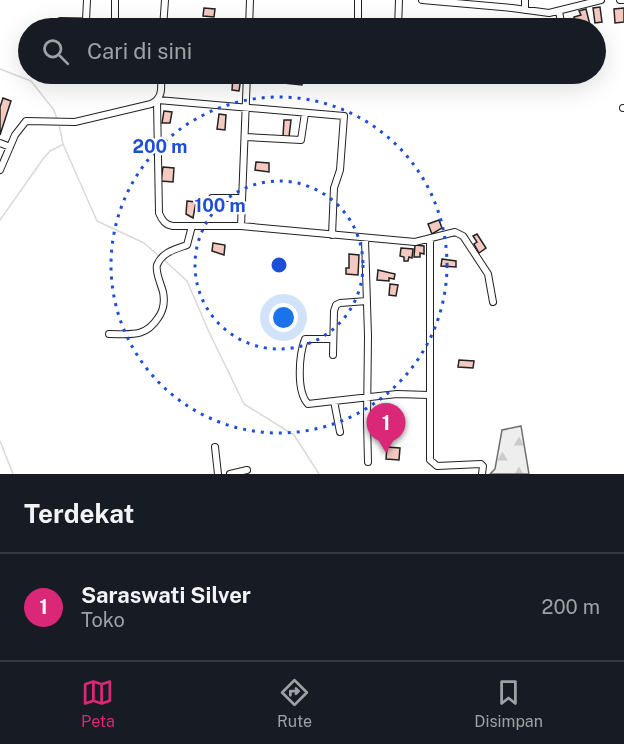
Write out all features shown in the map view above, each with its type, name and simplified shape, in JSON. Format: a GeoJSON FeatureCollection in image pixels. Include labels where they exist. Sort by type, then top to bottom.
{"type":"FeatureCollection","features":[{"type":"Feature","properties":{"kind":"street"},"geometry":{"type":"LineString","coordinates":[[86,18],[87,0]]}},
{"type":"Feature","properties":{"kind":"street"},"geometry":{"type":"LineString","coordinates":[[114,18],[115,0]]}},
{"type":"Feature","properties":{"kind":"street"},"geometry":{"type":"LineString","coordinates":[[164,18],[165,0]]}},
{"type":"Feature","properties":{"kind":"street"},"geometry":{"type":"LineString","coordinates":[[249,18],[250,0]]}},
{"type":"Feature","properties":{"kind":"street"},"geometry":{"type":"LineString","coordinates":[[358,0],[358,18]]}},
{"type":"Feature","properties":{"kind":"street"},"geometry":{"type":"LineString","coordinates":[[398,18],[399,0]]}},
{"type":"Feature","properties":{"kind":"street"},"geometry":{"type":"LineString","coordinates":[[423,0],[538,13],[559,11],[598,0]]}},
{"type":"Feature","properties":{"kind":"street"},"geometry":{"type":"LineString","coordinates":[[525,0],[525,10]]}},
{"type":"Feature","properties":{"kind":"street"},"geometry":{"type":"LineString","coordinates":[[559,11],[560,18]]}},
{"type":"Feature","properties":{"kind":"street"},"geometry":{"type":"LineString","coordinates":[[162,84],[158,100],[159,213],[161,219],[169,225],[241,226],[415,242],[450,233],[463,236],[488,274],[493,302]]}},
{"type":"Feature","properties":{"kind":"street"},"geometry":{"type":"LineString","coordinates":[[241,226],[247,84]]}},
{"type":"Feature","properties":{"kind":"street"},"geometry":{"type":"LineString","coordinates":[[0,170],[22,124],[29,120],[72,122],[151,104],[158,100],[343,116],[345,118],[340,170],[334,188],[332,235]]}},
{"type":"Feature","properties":{"kind":"street"},"geometry":{"type":"LineString","coordinates":[[245,137],[301,140],[305,113]]}},
{"type":"Feature","properties":{"kind":"street"},"geometry":{"type":"LineString","coordinates":[[0,143],[10,147]]}},
{"type":"Feature","properties":{"kind":"street"},"geometry":{"type":"LineString","coordinates":[[212,198],[242,198]]}},
{"type":"Feature","properties":{"kind":"street"},"geometry":{"type":"LineString","coordinates":[[109,334],[145,332],[152,328],[164,307],[158,264],[172,250],[187,245],[192,226]]}},
{"type":"Feature","properties":{"kind":"street"},"geometry":{"type":"LineString","coordinates":[[365,239],[368,462]]}},
{"type":"Feature","properties":{"kind":"street"},"geometry":{"type":"LineString","coordinates":[[430,239],[431,462],[437,466],[481,464],[482,474]]}},
{"type":"Feature","properties":{"kind":"street"},"geometry":{"type":"LineString","coordinates":[[333,355],[336,305],[367,301]]}},
{"type":"Feature","properties":{"kind":"street"},"geometry":{"type":"LineString","coordinates":[[333,339],[305,339],[299,383],[308,404],[368,397],[429,395]]}},
{"type":"Feature","properties":{"kind":"street"},"geometry":{"type":"LineString","coordinates":[[334,401],[340,432]]}},
{"type":"Feature","properties":{"kind":"street"},"geometry":{"type":"LineString","coordinates":[[214,447],[218,474]]}},
{"type":"Feature","properties":{"kind":"street"},"geometry":{"type":"LineString","coordinates":[[230,474],[247,470]]}},
{"type":"Feature","properties":{"kind":"green space"},"geometry":{"type":"Polygon","coordinates":[[[521,426],[529,474],[490,474],[495,469],[502,430],[521,426]]]}},
{"type":"Feature","properties":{"kind":"building"},"geometry":{"type":"Polygon","coordinates":[[[600,7],[601,18],[594,18],[593,8],[600,7]]]}},
{"type":"Feature","properties":{"kind":"building"},"geometry":{"type":"Polygon","coordinates":[[[204,8],[215,9],[214,17],[203,16],[204,8]]]}},
{"type":"Feature","properties":{"kind":"building"},"geometry":{"type":"Polygon","coordinates":[[[624,8],[624,22],[615,23],[614,9],[624,8]]]}},
{"type":"Feature","properties":{"kind":"building"},"geometry":{"type":"Polygon","coordinates":[[[586,9],[588,18],[574,18],[581,15],[579,11],[586,9]]]}},
{"type":"Feature","properties":{"kind":"building"},"geometry":{"type":"Polygon","coordinates":[[[232,84],[240,84],[239,91],[232,90],[232,84]]]}},
{"type":"Feature","properties":{"kind":"building"},"geometry":{"type":"Polygon","coordinates":[[[3,98],[11,101],[0,135],[0,107],[3,98]]]}},
{"type":"Feature","properties":{"kind":"building"},"geometry":{"type":"Polygon","coordinates":[[[164,111],[172,112],[170,123],[162,123],[164,111]]]}},
{"type":"Feature","properties":{"kind":"building"},"geometry":{"type":"Polygon","coordinates":[[[219,114],[226,115],[225,130],[217,129],[219,114]]]}},
{"type":"Feature","properties":{"kind":"building"},"geometry":{"type":"Polygon","coordinates":[[[284,120],[291,120],[289,137],[283,136],[284,120]]]}},
{"type":"Feature","properties":{"kind":"building"},"geometry":{"type":"Polygon","coordinates":[[[256,162],[269,163],[269,172],[255,170],[256,162]]]}},
{"type":"Feature","properties":{"kind":"building"},"geometry":{"type":"Polygon","coordinates":[[[163,167],[174,168],[173,182],[161,181],[163,167]]]}},
{"type":"Feature","properties":{"kind":"building"},"geometry":{"type":"Polygon","coordinates":[[[187,201],[196,202],[193,218],[186,214],[187,201]]]}},
{"type":"Feature","properties":{"kind":"building"},"geometry":{"type":"Polygon","coordinates":[[[439,220],[442,228],[432,234],[428,224],[439,220]]]}},
{"type":"Feature","properties":{"kind":"building"},"geometry":{"type":"Polygon","coordinates":[[[477,234],[486,248],[479,253],[473,236],[477,234]]]}},
{"type":"Feature","properties":{"kind":"building"},"geometry":{"type":"Polygon","coordinates":[[[213,243],[225,245],[224,255],[212,251],[213,243]]]}},
{"type":"Feature","properties":{"kind":"building"},"geometry":{"type":"Polygon","coordinates":[[[415,245],[424,246],[424,254],[420,253],[420,257],[414,257],[415,245]]]}},
{"type":"Feature","properties":{"kind":"building"},"geometry":{"type":"Polygon","coordinates":[[[401,248],[413,249],[412,258],[409,257],[408,261],[404,261],[404,257],[400,256],[401,248]]]}},
{"type":"Feature","properties":{"kind":"building"},"geometry":{"type":"Polygon","coordinates":[[[349,254],[359,255],[358,275],[346,274],[346,268],[349,268],[349,254]]]}},
{"type":"Feature","properties":{"kind":"building"},"geometry":{"type":"Polygon","coordinates":[[[442,259],[456,261],[456,267],[441,266],[442,259]]]}},
{"type":"Feature","properties":{"kind":"building"},"geometry":{"type":"Polygon","coordinates":[[[378,270],[395,274],[394,279],[377,280],[378,270]]]}},
{"type":"Feature","properties":{"kind":"building"},"geometry":{"type":"Polygon","coordinates":[[[390,284],[398,285],[396,296],[389,295],[390,284]]]}},
{"type":"Feature","properties":{"kind":"building"},"geometry":{"type":"Polygon","coordinates":[[[459,360],[474,361],[473,368],[458,367],[459,360]]]}},
{"type":"Feature","properties":{"kind":"building"},"geometry":{"type":"Polygon","coordinates":[[[387,447],[400,448],[399,460],[386,459],[387,447]]]}},
{"type":"Feature","properties":{"kind":"waterway"},"geometry":{"type":"LineString","coordinates":[[0,69],[18,76]]}},
{"type":"Feature","properties":{"kind":"waterway"},"geometry":{"type":"LineString","coordinates":[[33,84],[54,110],[57,119]]}},
{"type":"Feature","properties":{"kind":"waterway"},"geometry":{"type":"LineString","coordinates":[[59,124],[63,144],[97,221],[144,243],[160,257]]}},
{"type":"Feature","properties":{"kind":"waterway"},"geometry":{"type":"LineString","coordinates":[[0,220],[43,159],[50,151],[62,145]]}},
{"type":"Feature","properties":{"kind":"waterway"},"geometry":{"type":"LineString","coordinates":[[164,260],[187,281],[244,404],[294,435],[319,474]]}},
{"type":"Feature","properties":{"kind":"waterway"},"geometry":{"type":"LineString","coordinates":[[0,441],[13,474]]}},
{"type":"Feature","properties":{"kind":"place","name":"Saraswati Silver"},"geometry":{"type":"Point","coordinates":[386,453]}}]}
